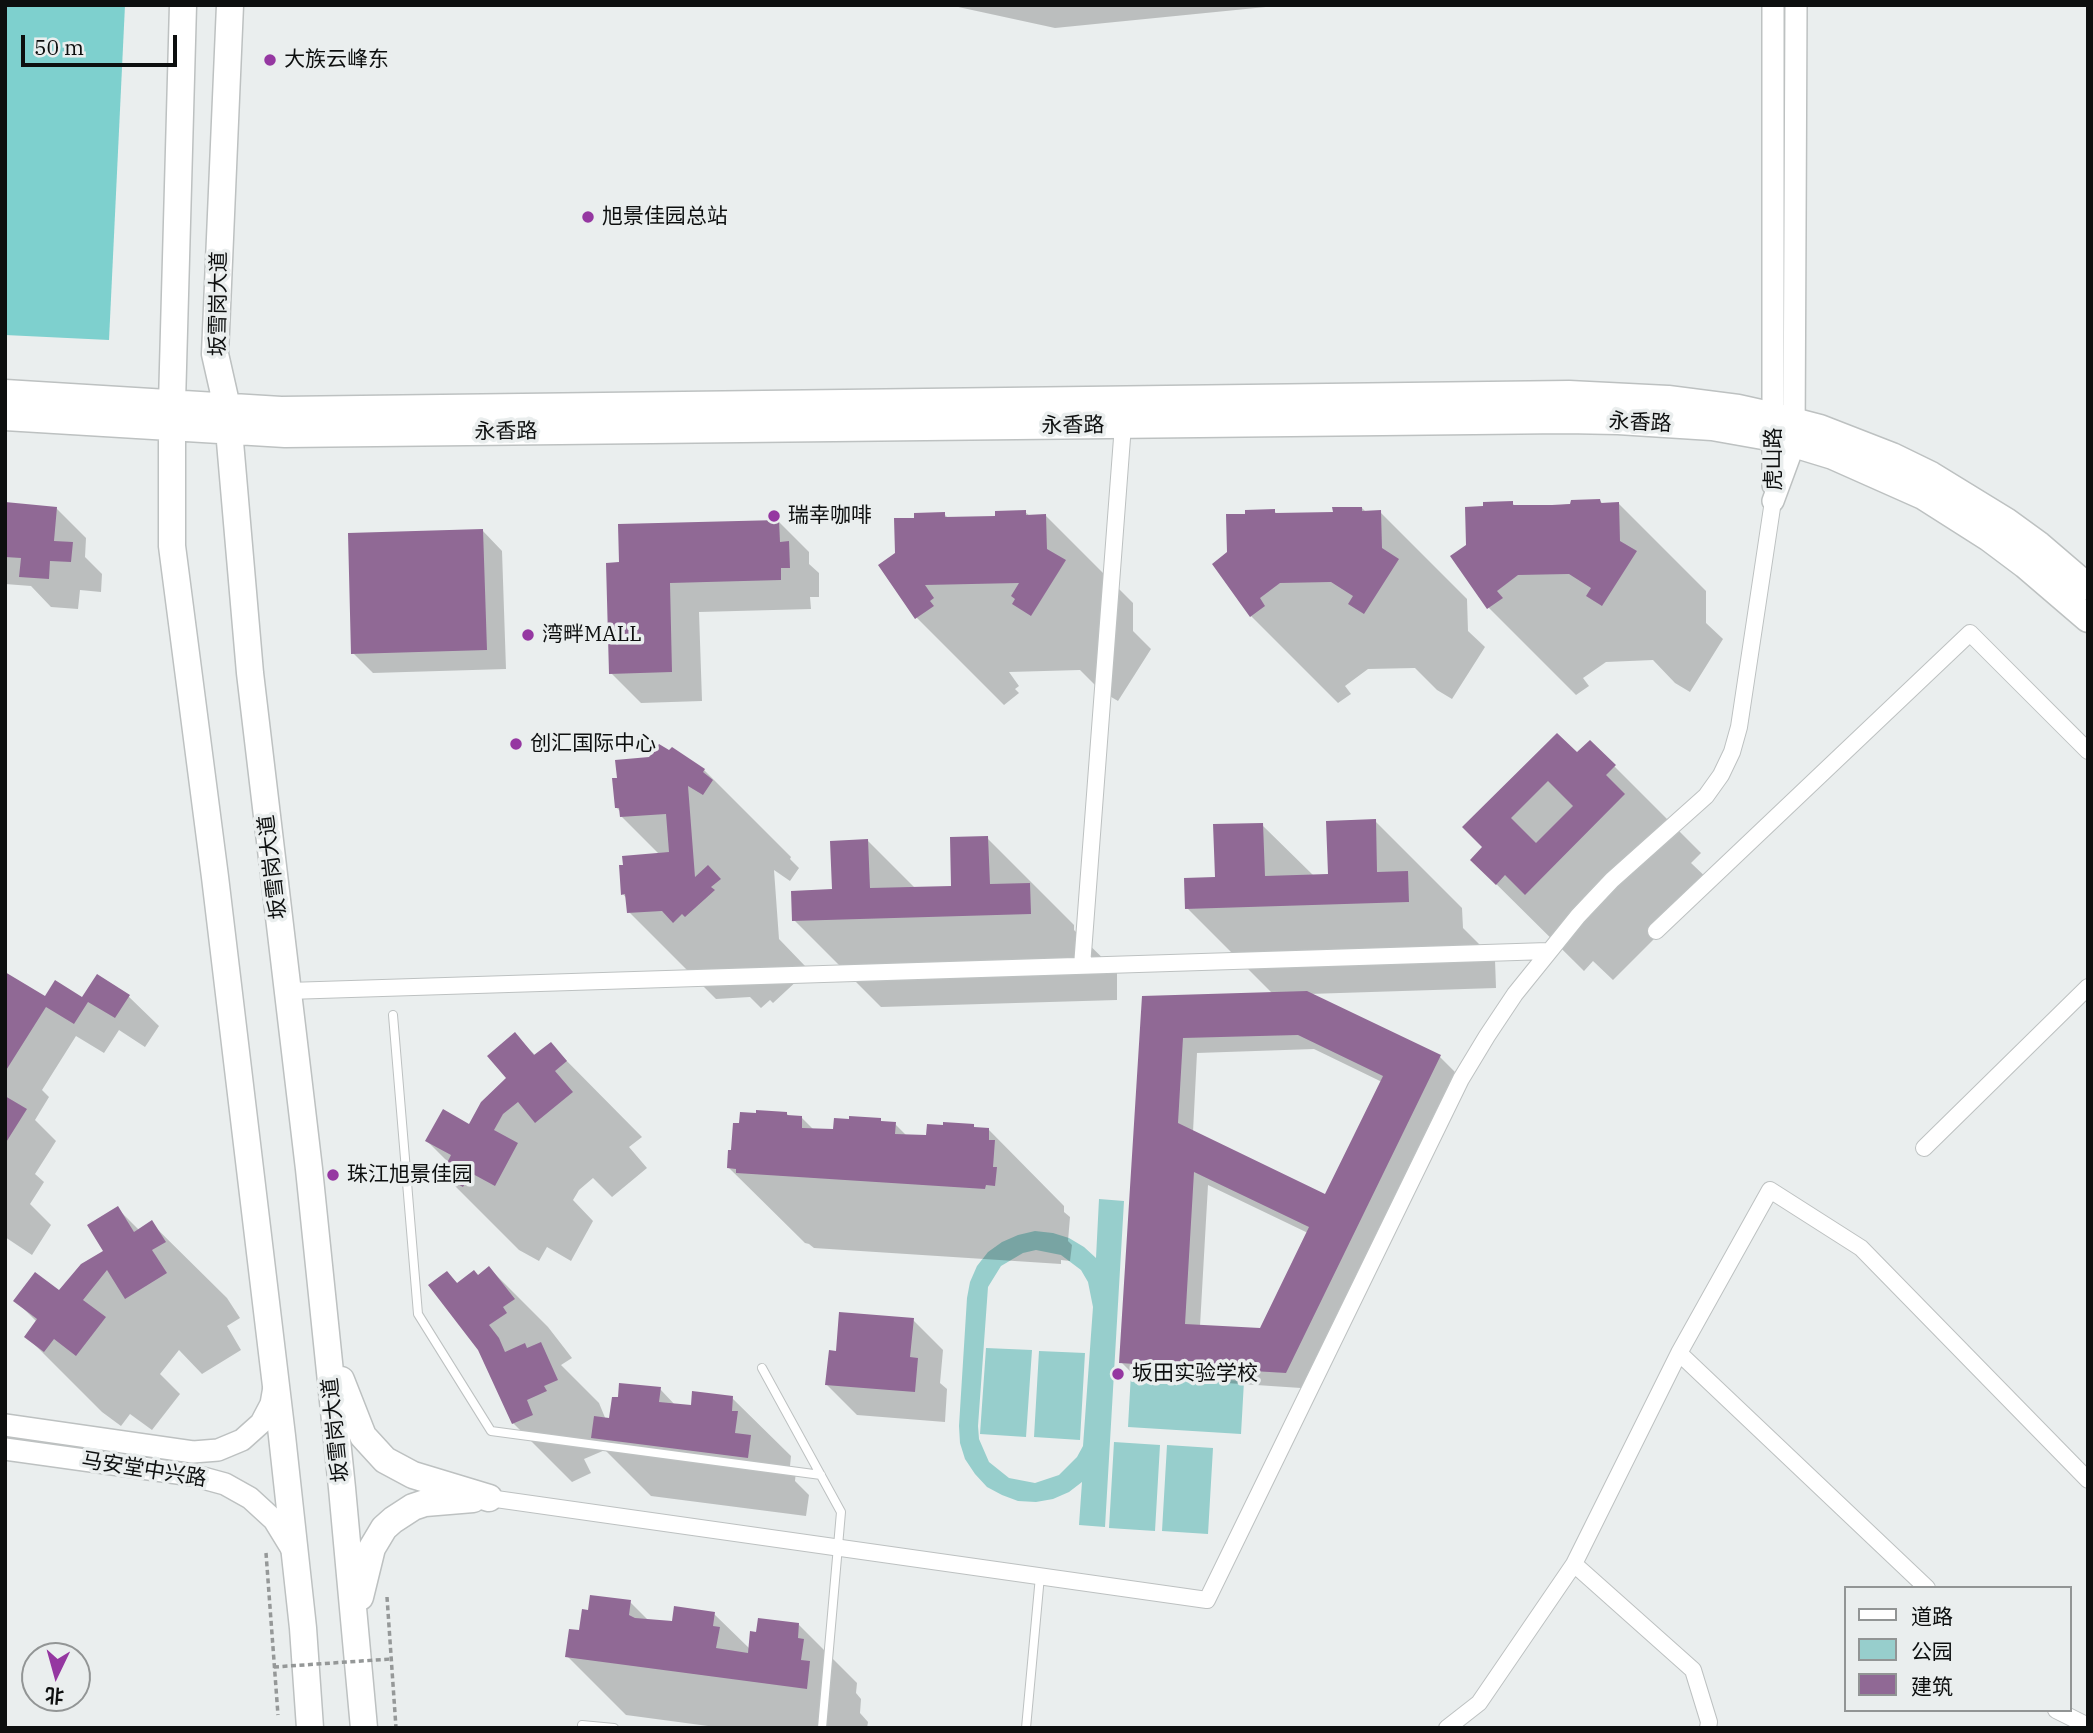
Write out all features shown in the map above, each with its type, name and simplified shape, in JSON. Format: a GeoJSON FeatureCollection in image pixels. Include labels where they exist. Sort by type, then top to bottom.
{"type":"FeatureCollection","features":[{"type":"Feature","properties":{"kind":"main road"},"geometry":{"type":"LineString","coordinates":[[183,5],[172,415],[172,546],[275,1378],[295,1553],[310,1728]]}},
{"type":"Feature","properties":{"kind":"main road","name":"坂雪岗大道"},"geometry":{"type":"LineString","coordinates":[[230,5],[215,354],[228,419],[250,673],[327,1344],[364,1728]]}},
{"type":"Feature","properties":{"kind":"main road","name":"永香路"},"geometry":{"type":"LineString","coordinates":[[5,393],[172,415],[228,419],[285,434],[1618,421],[1784,430],[1860,442],[1931,475],[2006,521],[2088,587]]}},
{"type":"Feature","properties":{"kind":"main road","name":"永香路"},"geometry":{"type":"LineString","coordinates":[[228,419],[281,410],[1569,394],[1668,399],[1738,408],[1840,459],[1888,479],[1957,516],[2025,565],[2088,619]]}},
{"type":"Feature","properties":{"kind":"main road","name":"永香路"},"geometry":{"type":"LineString","coordinates":[[5,417],[172,415]]}},
{"type":"Feature","properties":{"kind":"main road"},"geometry":{"type":"LineString","coordinates":[[327,1344],[356,1422],[373,1449],[398,1469],[489,1498]]}},
{"type":"Feature","properties":{"kind":"main road"},"geometry":{"type":"LineString","coordinates":[[354,1623],[372,1548],[384,1528],[413,1507],[425,1503],[489,1498]]}},
{"type":"Feature","properties":{"kind":"street","name":"虎山路"},"geometry":{"type":"LineString","coordinates":[[1773,5],[1784,430]]}},
{"type":"Feature","properties":{"kind":"street","name":"虎山路"},"geometry":{"type":"LineString","coordinates":[[1773,501],[1784,430],[1796,5]]}},
{"type":"Feature","properties":{"kind":"street"},"geometry":{"type":"LineString","coordinates":[[1082,966],[1123,425]]}},
{"type":"Feature","properties":{"kind":"street"},"geometry":{"type":"LineString","coordinates":[[489,1498],[1207,1600],[1461,1079],[1515,995],[1548,951],[1612,880],[1706,796],[1721,775],[1732,752],[1739,727],[1773,501]]}},
{"type":"Feature","properties":{"kind":"street"},"geometry":{"type":"LineString","coordinates":[[1656,931],[1970,633],[2088,751]]}},
{"type":"Feature","properties":{"kind":"street"},"geometry":{"type":"LineString","coordinates":[[288,991],[1548,951]]}},
{"type":"Feature","properties":{"kind":"street"},"geometry":{"type":"LineString","coordinates":[[1924,1148],[2088,987]]}},
{"type":"Feature","properties":{"kind":"street"},"geometry":{"type":"LineString","coordinates":[[1447,1728],[1479,1703],[1574,1564],[1679,1353],[1770,1190],[1861,1248],[2088,1480]]}},
{"type":"Feature","properties":{"kind":"street"},"geometry":{"type":"LineString","coordinates":[[1679,1353],[1925,1586]]}},
{"type":"Feature","properties":{"kind":"street","name":"马安堂中兴路"},"geometry":{"type":"LineString","coordinates":[[5,1425],[193,1452],[218,1450],[242,1440],[261,1423],[271,1404],[275,1378]]}},
{"type":"Feature","properties":{"kind":"street","name":"马安堂中兴路"},"geometry":{"type":"LineString","coordinates":[[5,1449],[192,1475],[225,1484],[250,1499],[274,1520],[295,1553]]}},
{"type":"Feature","properties":{"kind":"street"},"geometry":{"type":"LineString","coordinates":[[1574,1564],[1693,1670],[1709,1728]]}},
{"type":"Feature","properties":{"kind":"street"},"geometry":{"type":"LineString","coordinates":[[2060,1712],[2088,1726]]}},
{"type":"Feature","properties":{"kind":"lane"},"geometry":{"type":"LineString","coordinates":[[393,1015],[418,1314],[491,1431],[821,1475]]}},
{"type":"Feature","properties":{"kind":"lane"},"geometry":{"type":"LineString","coordinates":[[762,1367],[842,1512],[822,1728]]}},
{"type":"Feature","properties":{"kind":"lane"},"geometry":{"type":"LineString","coordinates":[[1026,1728],[1040,1576]]}},
{"type":"Feature","properties":{"kind":"lane"},"geometry":{"type":"LineString","coordinates":[[582,1726],[614,1728]]}},
{"type":"Feature","properties":{"kind":"path"},"geometry":{"type":"LineString","coordinates":[[266,1553],[278,1715]]}},
{"type":"Feature","properties":{"kind":"path"},"geometry":{"type":"LineString","coordinates":[[387,1597],[396,1728]]}},
{"type":"Feature","properties":{"kind":"path"},"geometry":{"type":"LineString","coordinates":[[274,1667],[391,1659]]}},
{"type":"Feature","properties":{"kind":"green space"},"geometry":{"type":"Polygon","coordinates":[[[1099,1199],[1124,1201],[1105,1527],[1079,1525],[1082,1482],[1053,1499],[1036,1502],[1018,1501],[987,1487],[965,1459],[959,1426],[967,1298],[977,1266],[988,1252],[1002,1242],[1035,1231],[1069,1238],[1096,1258],[1099,1199]],[[1036,1250],[1023,1253],[1001,1266],[988,1287],[979,1439],[989,1462],[1009,1478],[1035,1483],[1059,1475],[1077,1457],[1083,1446],[1093,1307],[1088,1282],[1081,1270],[1061,1255],[1036,1250]]]}},
{"type":"Feature","properties":{"kind":"green space"},"geometry":{"type":"Polygon","coordinates":[[[986,1348],[1032,1350],[1026,1437],[980,1434],[986,1348]]]}},
{"type":"Feature","properties":{"kind":"green space"},"geometry":{"type":"Polygon","coordinates":[[[1039,1351],[1085,1353],[1080,1440],[1034,1437],[1039,1351]]]}},
{"type":"Feature","properties":{"kind":"green space"},"geometry":{"type":"Polygon","coordinates":[[[1131,1373],[1244,1381],[1241,1434],[1128,1427],[1131,1373]]]}},
{"type":"Feature","properties":{"kind":"green space"},"geometry":{"type":"Polygon","coordinates":[[[1114,1442],[1160,1445],[1155,1531],[1109,1528],[1114,1442]]]}},
{"type":"Feature","properties":{"kind":"green space"},"geometry":{"type":"Polygon","coordinates":[[[1167,1445],[1213,1448],[1208,1534],[1162,1531],[1167,1445]]]}},
{"type":"Feature","properties":{"kind":"shaded area"},"geometry":{"type":"Polygon","coordinates":[[[5,5],[125,5],[109,340],[5,335],[5,5]]]}},
{"type":"Feature","properties":{"kind":"building"},"geometry":{"type":"Polygon","coordinates":[[[1600,499],[1601,503],[1619,502],[1620,541],[1637,551],[1602,606],[1586,596],[1591,588],[1569,574],[1518,575],[1497,591],[1503,598],[1487,609],[1450,556],[1466,545],[1465,507],[1483,506],[1483,502],[1513,501],[1513,505],[1552,505],[1570,504],[1571,500],[1600,499]]]}},
{"type":"Feature","properties":{"kind":"building"},"geometry":{"type":"Polygon","coordinates":[[[5,502],[57,507],[54,541],[73,542],[71,562],[50,561],[49,579],[19,577],[21,558],[5,557],[5,502]]]}},
{"type":"Feature","properties":{"kind":"building"},"geometry":{"type":"Polygon","coordinates":[[[1332,507],[1362,507],[1362,511],[1381,510],[1382,548],[1399,559],[1364,614],[1348,604],[1353,596],[1331,582],[1280,583],[1260,598],[1265,606],[1250,617],[1212,564],[1227,552],[1226,514],[1275,509],[1275,513],[1333,512],[1332,507]]]}},
{"type":"Feature","properties":{"kind":"building"},"geometry":{"type":"Polygon","coordinates":[[[1026,510],[1026,515],[1046,514],[1047,549],[1066,560],[1031,616],[1012,604],[1015,599],[1011,596],[1019,583],[925,585],[934,598],[930,601],[934,606],[915,619],[878,565],[895,553],[894,518],[914,518],[914,513],[945,512],[945,517],[995,516],[995,511],[1026,510]]]}},
{"type":"Feature","properties":{"kind":"building"},"geometry":{"type":"Polygon","coordinates":[[[779,520],[780,542],[789,541],[790,568],[781,568],[781,580],[670,583],[672,672],[609,674],[606,563],[619,562],[618,524],[779,520]]]}},
{"type":"Feature","properties":{"kind":"building"},"geometry":{"type":"Polygon","coordinates":[[[483,529],[487,650],[351,654],[348,533],[483,529]]]}},
{"type":"Feature","properties":{"kind":"building"},"geometry":{"type":"Polygon","coordinates":[[[1557,733],[1577,752],[1590,740],[1616,765],[1606,775],[1625,794],[1525,895],[1505,875],[1496,885],[1470,860],[1482,847],[1462,827],[1557,733]],[[1548,781],[1511,818],[1536,843],[1573,806],[1548,781]]]}},
{"type":"Feature","properties":{"kind":"building"},"geometry":{"type":"Polygon","coordinates":[[[659,744],[669,750],[672,747],[705,769],[703,772],[713,780],[703,795],[688,786],[695,877],[708,865],[721,879],[711,887],[715,890],[685,917],[682,914],[673,923],[662,911],[627,913],[625,894],[621,895],[619,865],[623,865],[622,856],[669,852],[666,814],[620,817],[619,808],[615,808],[612,778],[617,778],[615,760],[649,757],[659,744]]]}},
{"type":"Feature","properties":{"kind":"building"},"geometry":{"type":"Polygon","coordinates":[[[1376,819],[1377,872],[1408,871],[1409,902],[1185,909],[1184,878],[1215,877],[1213,824],[1263,823],[1265,876],[1328,874],[1326,821],[1376,819]]]}},
{"type":"Feature","properties":{"kind":"building"},"geometry":{"type":"Polygon","coordinates":[[[988,836],[990,884],[1030,883],[1031,914],[792,921],[791,891],[832,889],[830,841],[868,839],[870,888],[951,886],[950,837],[988,836]]]}},
{"type":"Feature","properties":{"kind":"building"},"geometry":{"type":"Polygon","coordinates":[[[5,972],[45,996],[55,980],[82,997],[97,974],[130,995],[115,1018],[88,1002],[74,1024],[46,1007],[5,1072],[5,972]]]}},
{"type":"Feature","properties":{"kind":"building"},"geometry":{"type":"Polygon","coordinates":[[[1307,991],[1441,1055],[1286,1373],[1119,1363],[1142,996],[1307,991]],[[1298,1035],[1183,1038],[1178,1123],[1325,1194],[1383,1076],[1298,1035]],[[1194,1172],[1185,1324],[1260,1328],[1309,1227],[1194,1172]]]}},
{"type":"Feature","properties":{"kind":"building"},"geometry":{"type":"Polygon","coordinates":[[[515,1032],[534,1055],[551,1042],[567,1061],[555,1071],[573,1092],[535,1123],[518,1102],[503,1114],[494,1130],[518,1143],[495,1186],[471,1173],[463,1187],[441,1175],[451,1155],[425,1141],[443,1109],[469,1124],[481,1102],[506,1078],[487,1056],[515,1032]]]}},
{"type":"Feature","properties":{"kind":"building"},"geometry":{"type":"Polygon","coordinates":[[[5,1096],[27,1109],[5,1144],[5,1096]]]}},
{"type":"Feature","properties":{"kind":"building"},"geometry":{"type":"Polygon","coordinates":[[[756,1110],[802,1116],[802,1128],[833,1129],[834,1118],[849,1119],[849,1116],[896,1122],[895,1134],[926,1135],[927,1124],[943,1125],[943,1122],[989,1128],[989,1140],[995,1140],[995,1186],[986,1185],[985,1189],[736,1173],[736,1169],[727,1168],[733,1123],[739,1123],[740,1112],[756,1113],[756,1110]]]}},
{"type":"Feature","properties":{"kind":"building"},"geometry":{"type":"Polygon","coordinates":[[[118,1206],[134,1232],[152,1220],[166,1242],[152,1250],[167,1273],[125,1299],[107,1270],[83,1300],[106,1317],[76,1356],[54,1339],[44,1352],[24,1337],[37,1319],[13,1301],[35,1272],[59,1290],[81,1264],[103,1251],[87,1225],[118,1206]]]}},
{"type":"Feature","properties":{"kind":"building"},"geometry":{"type":"Polygon","coordinates":[[[489,1266],[515,1299],[503,1307],[507,1313],[489,1325],[505,1352],[525,1343],[527,1348],[541,1342],[558,1380],[544,1386],[547,1391],[527,1400],[533,1415],[512,1424],[478,1350],[428,1285],[447,1271],[457,1283],[474,1270],[478,1275],[489,1266]]]}},
{"type":"Feature","properties":{"kind":"building"},"geometry":{"type":"Polygon","coordinates":[[[839,1312],[914,1318],[910,1357],[918,1358],[915,1392],[825,1385],[829,1350],[836,1351],[839,1312]]]}},
{"type":"Feature","properties":{"kind":"building"},"geometry":{"type":"Polygon","coordinates":[[[619,1383],[661,1387],[659,1402],[691,1405],[692,1391],[733,1396],[732,1411],[738,1411],[735,1433],[751,1435],[748,1458],[591,1438],[594,1416],[609,1418],[612,1397],[618,1397],[619,1383]]]}},
{"type":"Feature","properties":{"kind":"building"},"geometry":{"type":"Polygon","coordinates":[[[590,1595],[631,1600],[629,1615],[635,1618],[672,1621],[674,1606],[715,1612],[713,1626],[720,1627],[716,1648],[748,1653],[750,1631],[756,1632],[758,1618],[799,1623],[798,1638],[804,1639],[801,1660],[810,1661],[807,1689],[565,1657],[569,1629],[579,1630],[582,1609],[588,1610],[590,1595]]]}},
{"type":"Feature","properties":{"kind":"place","name":"大族云峰东"},"geometry":{"type":"Point","coordinates":[270,60]}},
{"type":"Feature","properties":{"kind":"place","name":"旭景佳园总站"},"geometry":{"type":"Point","coordinates":[588,217]}},
{"type":"Feature","properties":{"kind":"place","name":"瑞幸咖啡"},"geometry":{"type":"Point","coordinates":[774,516]}},
{"type":"Feature","properties":{"kind":"place","name":"湾畔MALL"},"geometry":{"type":"Point","coordinates":[528,635]}},
{"type":"Feature","properties":{"kind":"place","name":"创汇国际中心"},"geometry":{"type":"Point","coordinates":[516,744]}},
{"type":"Feature","properties":{"kind":"place","name":"珠江旭景佳园"},"geometry":{"type":"Point","coordinates":[333,1175]}},
{"type":"Feature","properties":{"kind":"place","name":"坂田实验学校"},"geometry":{"type":"Point","coordinates":[1118,1374]}}]}
